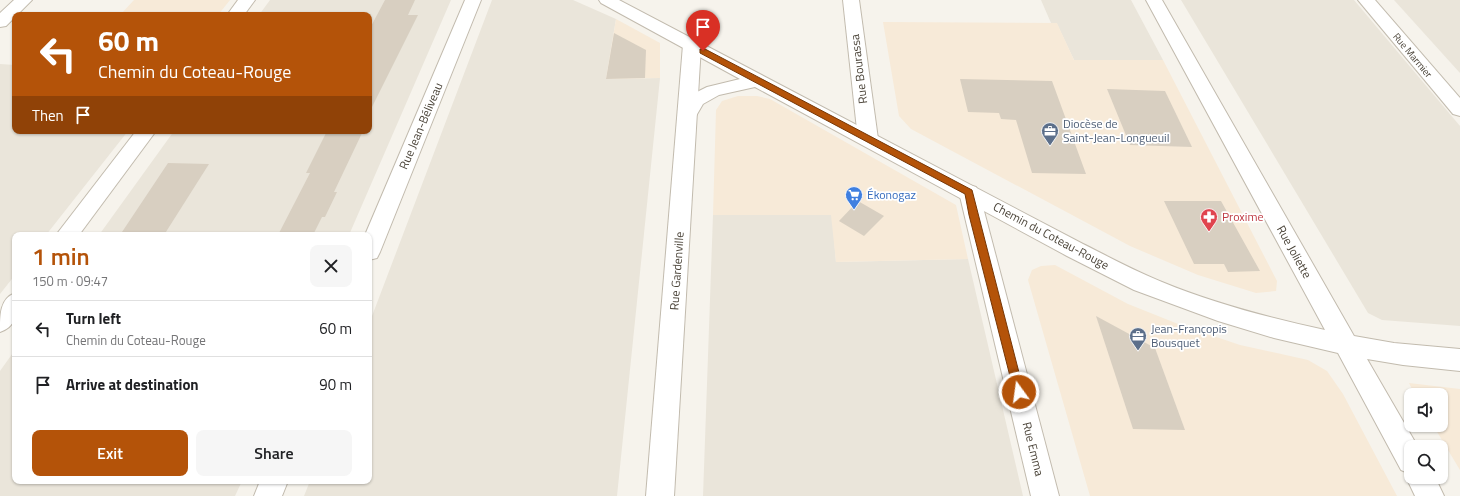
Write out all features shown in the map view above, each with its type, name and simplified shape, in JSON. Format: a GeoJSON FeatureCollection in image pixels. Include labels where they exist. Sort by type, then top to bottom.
{"type":"FeatureCollection","features":[{"type":"Feature","properties":{"kind":"street"},"geometry":{"type":"LineString","coordinates":[[0,22],[24,0]]}},
{"type":"Feature","properties":{"kind":"street"},"geometry":{"type":"LineString","coordinates":[[237,12],[247,0]]}},
{"type":"Feature","properties":{"kind":"street","name":"Rue Jean-Béliveau"},"geometry":{"type":"LineString","coordinates":[[372,245],[473,0]]}},
{"type":"Feature","properties":{"kind":"street","name":"Chemin du Coteau-Rouge"},"geometry":{"type":"LineString","coordinates":[[607,0],[1089,257],[1130,278],[1165,293],[1227,314],[1305,335],[1385,352],[1460,360]]}},
{"type":"Feature","properties":{"kind":"street","name":"Rue Bourassa"},"geometry":{"type":"LineString","coordinates":[[851,0],[868,138]]}},
{"type":"Feature","properties":{"kind":"street","name":"Rue Joliette"},"geometry":{"type":"LineString","coordinates":[[1154,0],[1404,449]]}},
{"type":"Feature","properties":{"kind":"street","name":"Rue Marmier"},"geometry":{"type":"LineString","coordinates":[[1366,0],[1460,110]]}},
{"type":"Feature","properties":{"kind":"street","name":"Rue Gardenville"},"geometry":{"type":"LineString","coordinates":[[660,496],[692,45]]}},
{"type":"Feature","properties":{"kind":"street"},"geometry":{"type":"LineString","coordinates":[[688,112],[696,100],[713,91],[758,80]]}},
{"type":"Feature","properties":{"kind":"street"},"geometry":{"type":"LineString","coordinates":[[68,232],[144,134]]}},
{"type":"Feature","properties":{"kind":"street","name":"Rue Emma"},"geometry":{"type":"LineString","coordinates":[[969,192],[1045,496]]}},
{"type":"Feature","properties":{"kind":"street"},"geometry":{"type":"LineString","coordinates":[[0,322],[12,306]]}},
{"type":"Feature","properties":{"kind":"street"},"geometry":{"type":"LineString","coordinates":[[268,496],[273,484]]}},
{"type":"Feature","properties":{"kind":"street"},"geometry":{"type":"LineString","coordinates":[[1424,484],[1430,496]]}},
{"type":"Feature","properties":{"kind":"shaded area"},"geometry":{"type":"Polygon","coordinates":[[[134,0],[230,0],[220,12],[123,12],[134,0]]]}},
{"type":"Feature","properties":{"kind":"shaded area"},"geometry":{"type":"Polygon","coordinates":[[[270,0],[451,0],[350,232],[101,232],[172,134],[372,134],[372,12],[261,12],[270,0]]]}},
{"type":"Feature","properties":{"kind":"shaded area"},"geometry":{"type":"Polygon","coordinates":[[[492,0],[573,0],[616,19],[606,79],[660,78],[617,496],[304,496],[309,484],[372,484],[372,316],[492,0]]]}},
{"type":"Feature","properties":{"kind":"shaded area"},"geometry":{"type":"Polygon","coordinates":[[[1041,0],[1131,0],[1163,60],[1074,60],[1057,24],[1051,23],[1041,0]]]}},
{"type":"Feature","properties":{"kind":"shaded area"},"geometry":{"type":"Polygon","coordinates":[[[1181,0],[1354,0],[1460,126],[1460,326],[1382,320],[1368,313],[1181,0]]]}},
{"type":"Feature","properties":{"kind":"shaded area"},"geometry":{"type":"Polygon","coordinates":[[[1394,0],[1460,0],[1460,73],[1394,0]]]}},
{"type":"Feature","properties":{"kind":"shaded area"},"geometry":{"type":"Polygon","coordinates":[[[616,19],[660,43],[660,78],[606,79],[616,19]]]}},
{"type":"Feature","properties":{"kind":"shaded area"},"geometry":{"type":"Polygon","coordinates":[[[883,22],[1057,23],[1074,60],[1163,60],[1277,281],[1276,291],[1256,293],[1198,275],[1130,246],[911,129],[899,116],[883,22]]]}},
{"type":"Feature","properties":{"kind":"shaded area"},"geometry":{"type":"Polygon","coordinates":[[[0,64],[12,65],[12,134],[126,134],[48,232],[12,232],[12,279],[0,294],[0,64]]]}},
{"type":"Feature","properties":{"kind":"shaded area"},"geometry":{"type":"Polygon","coordinates":[[[738,96],[757,96],[770,99],[956,205],[968,259],[836,262],[831,215],[713,215],[716,110],[722,101],[738,96]]]}},
{"type":"Feature","properties":{"kind":"shaded area"},"geometry":{"type":"Polygon","coordinates":[[[713,215],[832,215],[836,262],[968,259],[1023,496],[703,496],[713,215]]]}},
{"type":"Feature","properties":{"kind":"shaded area"},"geometry":{"type":"Polygon","coordinates":[[[1055,265],[1128,304],[1178,324],[1240,345],[1308,360],[1327,371],[1343,394],[1397,496],[1090,496],[1028,280],[1032,270],[1041,266],[1055,265]]]}},
{"type":"Feature","properties":{"kind":"shaded area"},"geometry":{"type":"Polygon","coordinates":[[[12,354],[12,484],[241,484],[235,496],[0,496],[0,371],[12,354]]]}},
{"type":"Feature","properties":{"kind":"shaded area"},"geometry":{"type":"Polygon","coordinates":[[[1409,383],[1460,389],[1460,470],[1448,450],[1448,440],[1442,440],[1437,432],[1448,432],[1448,388],[1412,388],[1409,383]]]}},
{"type":"Feature","properties":{"kind":"building"},"geometry":{"type":"Polygon","coordinates":[[[385,0],[415,0],[408,15],[418,15],[372,107],[372,24],[385,0]]]}},
{"type":"Feature","properties":{"kind":"building"},"geometry":{"type":"Polygon","coordinates":[[[614,33],[646,50],[645,78],[606,79],[614,33]]]}},
{"type":"Feature","properties":{"kind":"building","name":"Diocèse de Saint-Jean-Longueuil"},"geometry":{"type":"Polygon","coordinates":[[[960,79],[1052,81],[1086,174],[1032,173],[1016,120],[1001,119],[999,113],[968,112],[960,79]]]}},
{"type":"Feature","properties":{"kind":"building"},"geometry":{"type":"Polygon","coordinates":[[[1107,89],[1165,91],[1192,147],[1130,145],[1107,89]]]}},
{"type":"Feature","properties":{"kind":"building"},"geometry":{"type":"Polygon","coordinates":[[[326,134],[362,134],[334,192],[337,192],[325,217],[322,217],[314,232],[280,232],[310,173],[306,173],[326,134]]]}},
{"type":"Feature","properties":{"kind":"building"},"geometry":{"type":"Polygon","coordinates":[[[168,163],[209,164],[166,232],[122,232],[168,163]]]}},
{"type":"Feature","properties":{"kind":"building","name":"Ékonogaz"},"geometry":{"type":"Polygon","coordinates":[[[858,201],[884,216],[864,236],[839,221],[858,201]]]}},
{"type":"Feature","properties":{"kind":"building","name":"Proxime"},"geometry":{"type":"Polygon","coordinates":[[[1164,201],[1221,201],[1260,271],[1228,272],[1224,264],[1194,264],[1164,201]]]}},
{"type":"Feature","properties":{"kind":"building"},"geometry":{"type":"Polygon","coordinates":[[[1096,316],[1155,348],[1185,430],[1133,429],[1096,316]]]}},
{"type":"Feature","properties":{"kind":"place","name":"Diocèse de Saint-Jean-Longueuil"},"geometry":{"type":"Point","coordinates":[1050,146]}},
{"type":"Feature","properties":{"kind":"place","name":"Ékonogaz"},"geometry":{"type":"Point","coordinates":[854,210]}},
{"type":"Feature","properties":{"kind":"place","name":"Proxime"},"geometry":{"type":"Point","coordinates":[1209,232]}},
{"type":"Feature","properties":{"kind":"place","name":"Jean-Françopis Bousquet"},"geometry":{"type":"Point","coordinates":[1138,351]}},
{"type":"Feature","properties":{"kind":"route"},"geometry":{"type":"LineString","coordinates":[[703,51],[969,192],[1019,392]]}}]}
